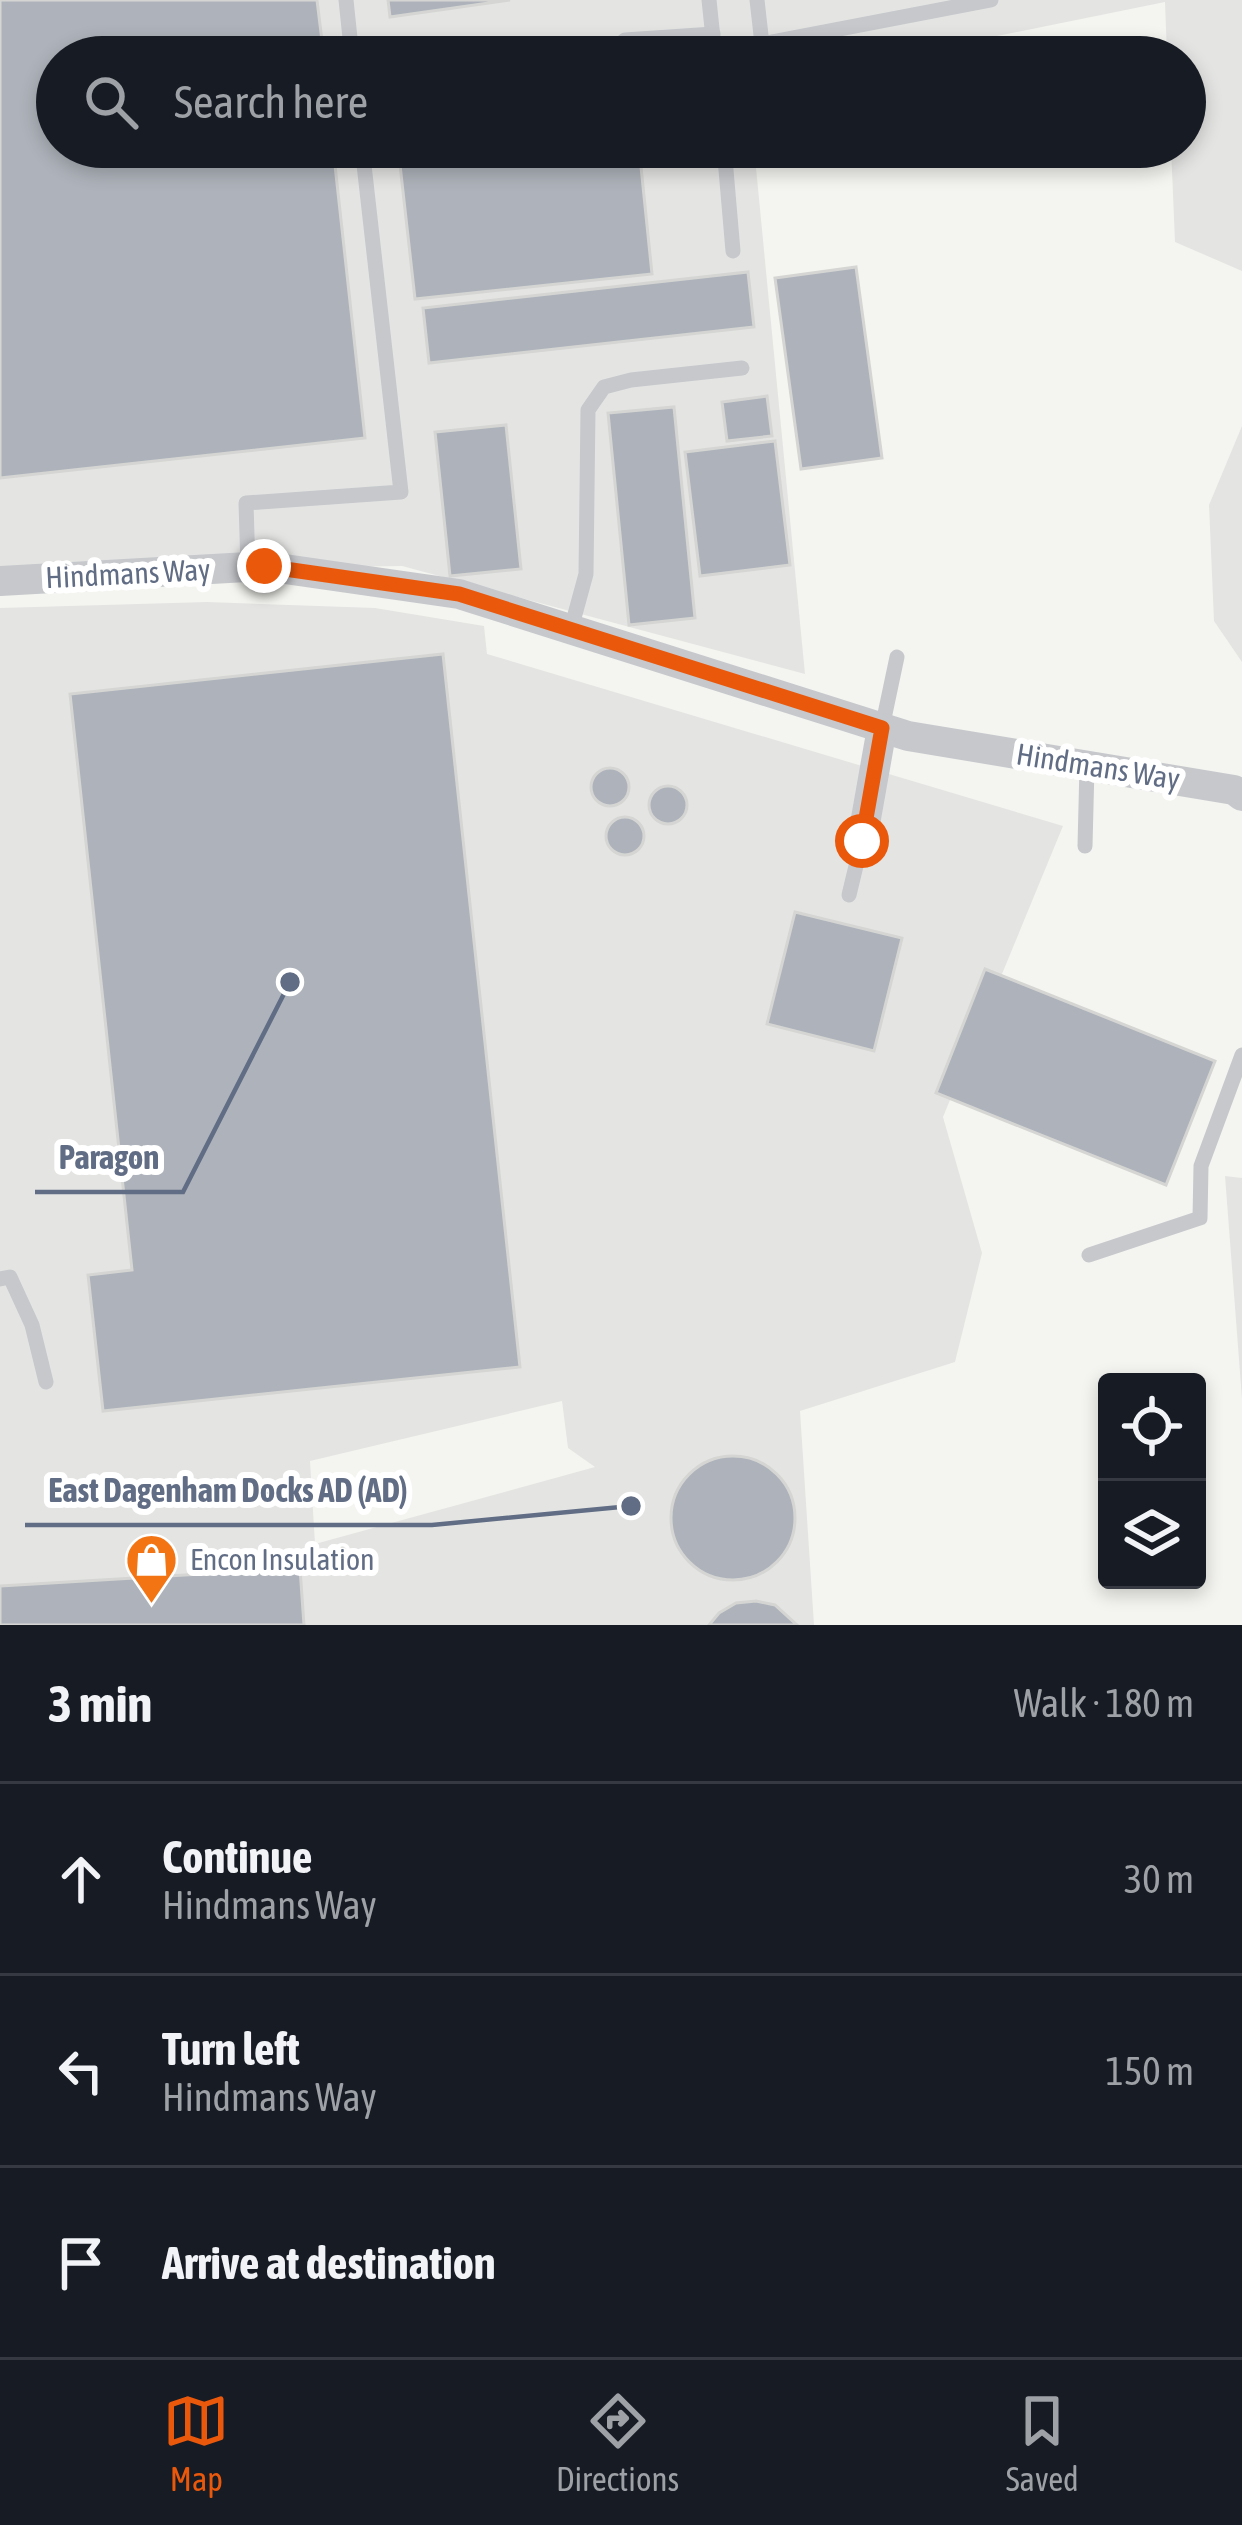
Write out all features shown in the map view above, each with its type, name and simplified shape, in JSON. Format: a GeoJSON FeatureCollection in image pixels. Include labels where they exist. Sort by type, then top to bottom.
{"type":"FeatureCollection","features":[{"type":"Feature","properties":{"kind":"street","name":"Hindmans Way"},"geometry":{"type":"LineString","coordinates":[[0,581],[248,567],[459,594],[908,736],[1234,790],[1242,796]]}},
{"type":"Feature","properties":{"kind":"street"},"geometry":{"type":"LineString","coordinates":[[862,841],[882,728]]}},
{"type":"Feature","properties":{"kind":"lane"},"geometry":{"type":"LineString","coordinates":[[346,0],[350,36]]}},
{"type":"Feature","properties":{"kind":"lane"},"geometry":{"type":"LineString","coordinates":[[683,36],[712,34],[710,0]]}},
{"type":"Feature","properties":{"kind":"lane"},"geometry":{"type":"LineString","coordinates":[[757,0],[761,36]]}},
{"type":"Feature","properties":{"kind":"lane"},"geometry":{"type":"LineString","coordinates":[[804,36],[991,0]]}},
{"type":"Feature","properties":{"kind":"lane"},"geometry":{"type":"LineString","coordinates":[[248,567],[247,503],[401,492],[364,168]]}},
{"type":"Feature","properties":{"kind":"lane"},"geometry":{"type":"LineString","coordinates":[[726,168],[733,251]]}},
{"type":"Feature","properties":{"kind":"lane"},"geometry":{"type":"LineString","coordinates":[[571,629],[586,574],[588,410],[604,388],[618,384],[742,368]]}},
{"type":"Feature","properties":{"kind":"lane"},"geometry":{"type":"LineString","coordinates":[[882,728],[898,657]]}},
{"type":"Feature","properties":{"kind":"lane"},"geometry":{"type":"LineString","coordinates":[[1084,846],[1087,766]]}},
{"type":"Feature","properties":{"kind":"lane"},"geometry":{"type":"LineString","coordinates":[[849,895],[862,841]]}},
{"type":"Feature","properties":{"kind":"lane"},"geometry":{"type":"LineString","coordinates":[[1089,1255],[1200,1218],[1201,1166],[1242,1055]]}},
{"type":"Feature","properties":{"kind":"lane"},"geometry":{"type":"LineString","coordinates":[[0,1279],[10,1276],[32,1325],[46,1382]]}},
{"type":"Feature","properties":{"kind":"shaded area"},"geometry":{"type":"Polygon","coordinates":[[[0,0],[1242,0],[1242,271],[1175,242],[1172,168],[1206,168],[1206,36],[1166,36],[1165,2],[997,36],[36,36],[36,168],[756,168],[805,674],[402,566],[0,572],[0,0]]]}},
{"type":"Feature","properties":{"kind":"shaded area"},"geometry":{"type":"Polygon","coordinates":[[[1242,426],[1242,662],[1214,621],[1209,505],[1242,426]]]}},
{"type":"Feature","properties":{"kind":"shaded area"},"geometry":{"type":"Polygon","coordinates":[[[207,602],[375,608],[484,626],[487,654],[1063,826],[943,1117],[982,1253],[955,1362],[800,1411],[814,1625],[0,1625],[0,608],[207,602]],[[562,1401],[310,1461],[315,1544],[595,1467],[568,1448],[562,1401]]]}},
{"type":"Feature","properties":{"kind":"shaded area"},"geometry":{"type":"Polygon","coordinates":[[[1225,1176],[1242,1178],[1242,1399],[1225,1176]]]}},
{"type":"Feature","properties":{"kind":"building"},"geometry":{"type":"Polygon","coordinates":[[[0,0],[317,0],[321,36],[36,36],[36,168],[335,168],[365,438],[0,478],[0,0]]]}},
{"type":"Feature","properties":{"kind":"building"},"geometry":{"type":"Polygon","coordinates":[[[388,0],[510,0],[390,17],[388,0]]]}},
{"type":"Feature","properties":{"kind":"building"},"geometry":{"type":"Polygon","coordinates":[[[400,168],[641,168],[652,274],[415,299],[400,168]]]}},
{"type":"Feature","properties":{"kind":"building"},"geometry":{"type":"Polygon","coordinates":[[[856,267],[882,458],[801,469],[775,278],[856,267]]]}},
{"type":"Feature","properties":{"kind":"building"},"geometry":{"type":"Polygon","coordinates":[[[748,272],[754,327],[429,363],[423,308],[748,272]]]}},
{"type":"Feature","properties":{"kind":"building"},"geometry":{"type":"Polygon","coordinates":[[[767,396],[772,436],[727,441],[722,402],[767,396]]]}},
{"type":"Feature","properties":{"kind":"building"},"geometry":{"type":"Polygon","coordinates":[[[674,407],[695,618],[629,625],[608,413],[674,407]]]}},
{"type":"Feature","properties":{"kind":"building"},"geometry":{"type":"Polygon","coordinates":[[[506,425],[521,569],[450,576],[435,432],[506,425]]]}},
{"type":"Feature","properties":{"kind":"building"},"geometry":{"type":"Polygon","coordinates":[[[775,441],[790,565],[700,576],[685,452],[775,441]]]}},
{"type":"Feature","properties":{"kind":"building"},"geometry":{"type":"Polygon","coordinates":[[[443,654],[520,1367],[103,1411],[88,1275],[132,1270],[70,694],[443,654]]]}},
{"type":"Feature","properties":{"kind":"building"},"geometry":{"type":"Polygon","coordinates":[[[610,768],[624,773],[629,787],[624,801],[610,806],[596,801],[591,787],[596,773],[610,768]]]}},
{"type":"Feature","properties":{"kind":"building"},"geometry":{"type":"Polygon","coordinates":[[[668,786],[682,791],[687,805],[682,819],[668,824],[654,819],[649,805],[654,791],[668,786]]]}},
{"type":"Feature","properties":{"kind":"building"},"geometry":{"type":"Polygon","coordinates":[[[625,817],[639,822],[644,836],[639,850],[625,855],[611,850],[606,836],[611,822],[625,817]]]}},
{"type":"Feature","properties":{"kind":"building"},"geometry":{"type":"Polygon","coordinates":[[[795,912],[902,938],[874,1051],[767,1024],[795,912]]]}},
{"type":"Feature","properties":{"kind":"building"},"geometry":{"type":"Polygon","coordinates":[[[985,969],[1215,1061],[1166,1185],[936,1093],[985,969]]]}},
{"type":"Feature","properties":{"kind":"building"},"geometry":{"type":"Polygon","coordinates":[[[733,1456],[757,1460],[777,1474],[791,1494],[795,1518],[791,1542],[777,1562],[757,1576],[733,1580],[709,1576],[689,1562],[675,1542],[671,1518],[675,1494],[689,1474],[709,1460],[733,1456]]]}},
{"type":"Feature","properties":{"kind":"building","name":"Encon Insulation"},"geometry":{"type":"Polygon","coordinates":[[[300,1568],[304,1625],[0,1625],[0,1586],[300,1568]]]}},
{"type":"Feature","properties":{"kind":"building"},"geometry":{"type":"Polygon","coordinates":[[[736,1603],[775,1605],[797,1625],[709,1625],[736,1603]]]}},
{"type":"Feature","properties":{"kind":"place","name":"Paragon"},"geometry":{"type":"Point","coordinates":[290,982]}},
{"type":"Feature","properties":{"kind":"place","name":"East Dagenham Docks AD (AD)"},"geometry":{"type":"Point","coordinates":[631,1506]}},
{"type":"Feature","properties":{"kind":"place","name":"Encon Insulation"},"geometry":{"type":"Point","coordinates":[151,1606]}},
{"type":"Feature","properties":{"kind":"route"},"geometry":{"type":"LineString","coordinates":[[264,566],[459,594],[882,728],[862,841]]}}]}
